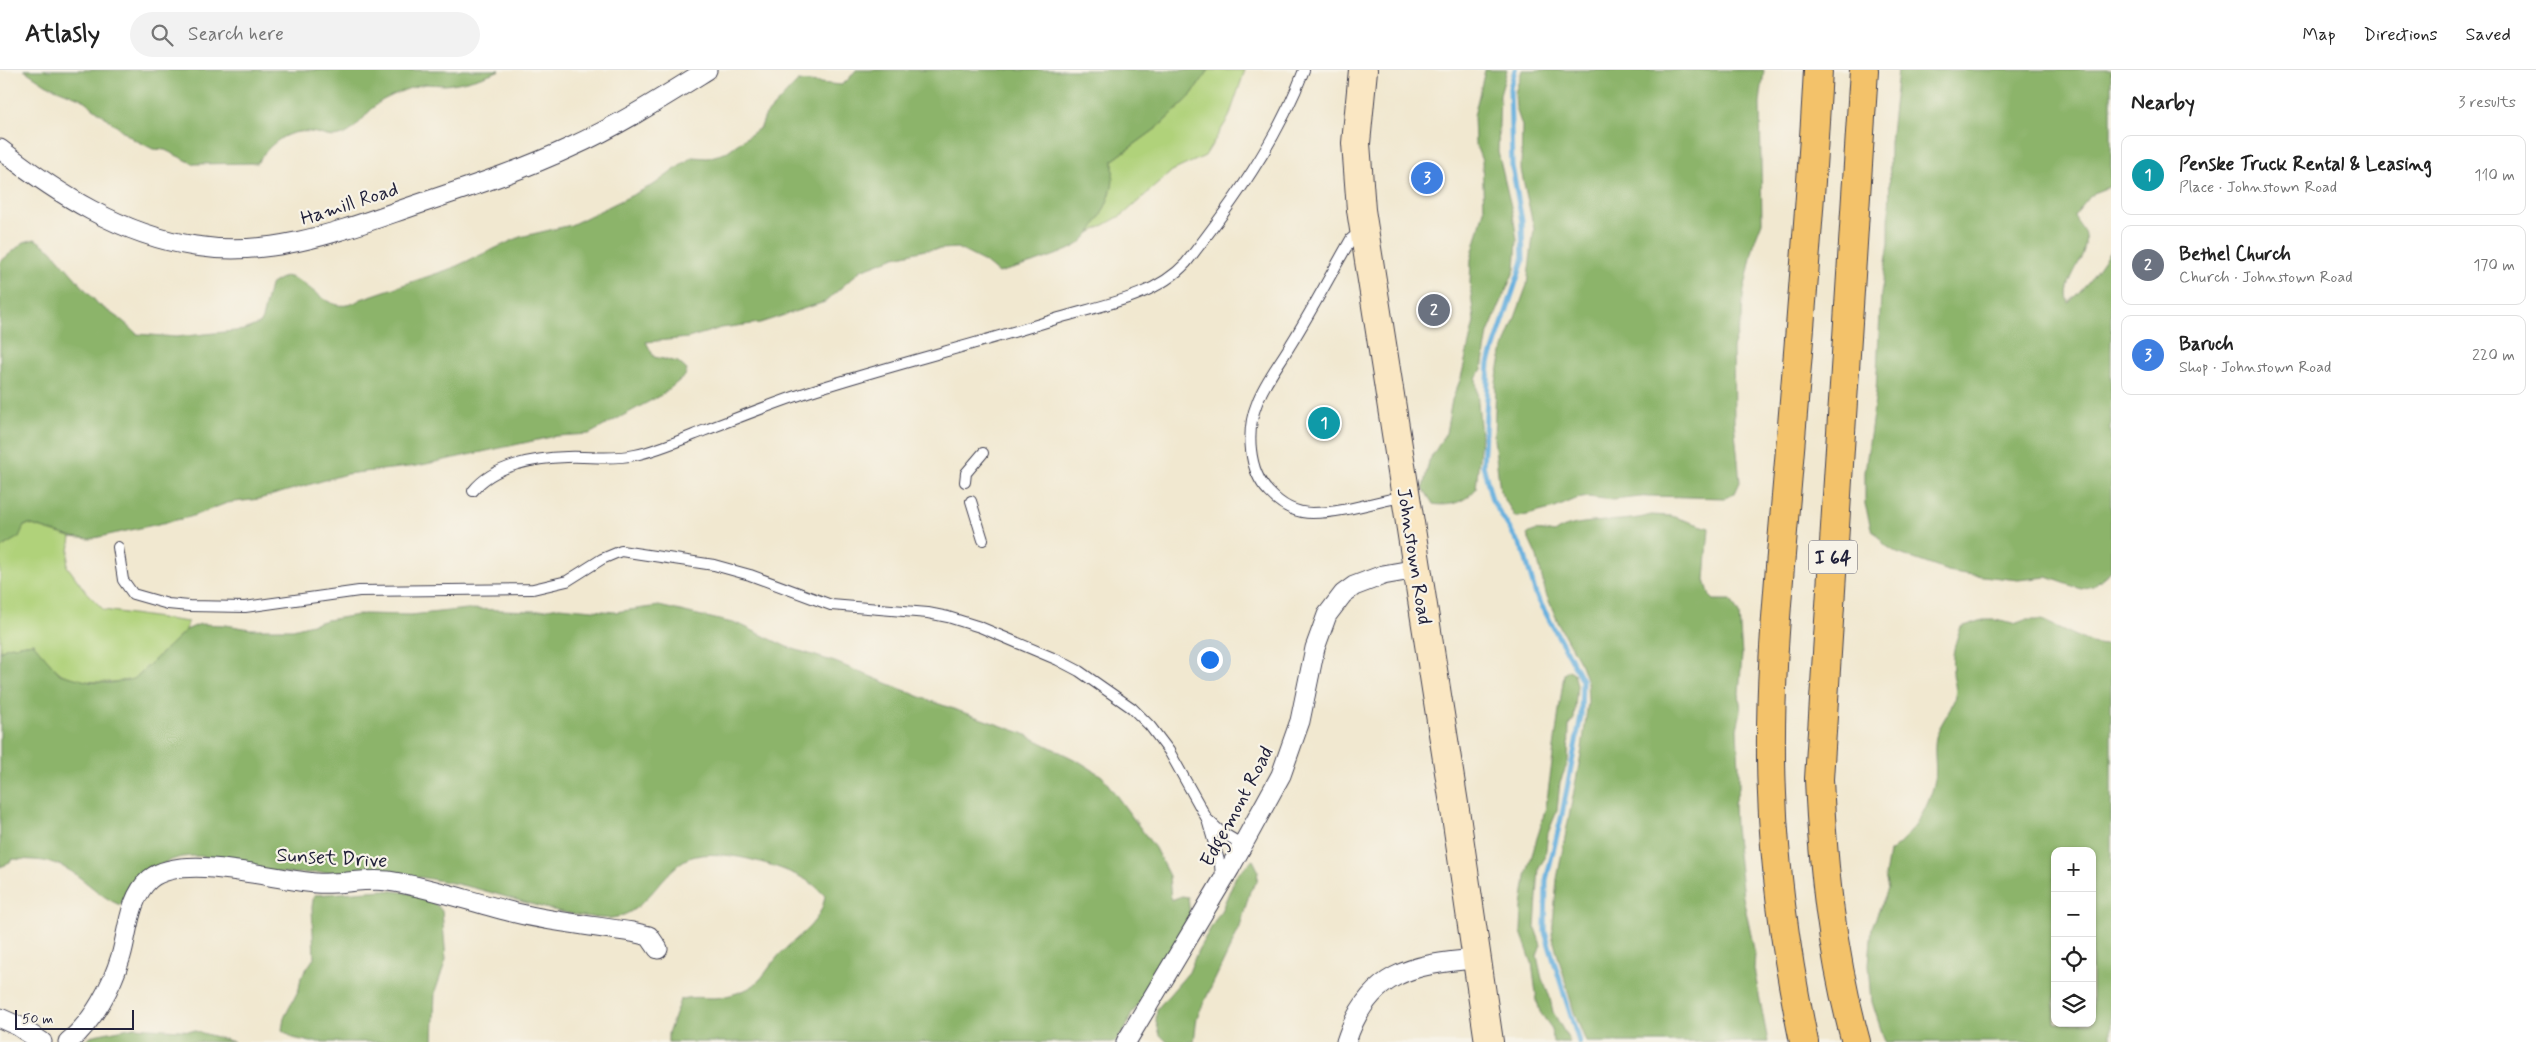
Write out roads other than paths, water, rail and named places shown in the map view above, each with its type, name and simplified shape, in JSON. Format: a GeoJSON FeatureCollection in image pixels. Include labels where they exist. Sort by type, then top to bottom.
{"type":"FeatureCollection","features":[{"type":"Feature","properties":{"kind":"highway","name":"I 64"},"geometry":{"type":"LineString","coordinates":[[1804,1042],[1780,916],[1773,828],[1771,741],[1780,583],[1818,70]]}},
{"type":"Feature","properties":{"kind":"highway","name":"I 64"},"geometry":{"type":"LineString","coordinates":[[1856,1042],[1835,956],[1822,854],[1819,779],[1864,70]]}},
{"type":"Feature","properties":{"kind":"street","name":"Hamill Road"},"geometry":{"type":"LineString","coordinates":[[0,149],[72,199],[137,232],[196,247],[264,248],[321,237],[538,162],[636,114],[707,70]]}},
{"type":"Feature","properties":{"kind":"street","name":"Johnstown Road"},"geometry":{"type":"LineString","coordinates":[[1363,70],[1356,159],[1364,229],[1489,1042]]}},
{"type":"Feature","properties":{"kind":"street","name":"Edgemont Road"},"geometry":{"type":"LineString","coordinates":[[1126,1042],[1269,799],[1291,748],[1308,690],[1315,648],[1326,615],[1343,594],[1354,586],[1383,575],[1417,569]]}},
{"type":"Feature","properties":{"kind":"street","name":"Sunset Drive"},"geometry":{"type":"LineString","coordinates":[[68,1042],[84,1026],[108,989],[121,955],[131,913],[142,888],[150,879],[163,872],[177,868],[208,868],[319,883],[388,881],[519,914],[649,936],[658,949]]}},
{"type":"Feature","properties":{"kind":"street"},"geometry":{"type":"LineString","coordinates":[[1346,1042],[1359,1009],[1370,995],[1396,975],[1411,969],[1477,960]]}},
{"type":"Feature","properties":{"kind":"street"},"geometry":{"type":"LineString","coordinates":[[0,1018],[18,1026],[42,1042]]}},
{"type":"Feature","properties":{"kind":"lane"},"geometry":{"type":"LineString","coordinates":[[473,491],[488,476],[536,460],[565,456],[622,456],[642,453],[816,389],[1012,333],[1152,288],[1175,275],[1186,263],[1246,180],[1279,125],[1304,70]]}},
{"type":"Feature","properties":{"kind":"lane"},"geometry":{"type":"LineString","coordinates":[[1364,229],[1350,239],[1311,311],[1257,402],[1250,438],[1257,476],[1267,491],[1292,510],[1310,513],[1330,512],[1406,496]]}},
{"type":"Feature","properties":{"kind":"lane"},"geometry":{"type":"LineString","coordinates":[[965,482],[966,473],[983,453]]}},
{"type":"Feature","properties":{"kind":"lane"},"geometry":{"type":"LineString","coordinates":[[971,501],[983,540]]}},
{"type":"Feature","properties":{"kind":"lane"},"geometry":{"type":"LineString","coordinates":[[118,547],[123,580],[133,594],[168,604],[189,606],[245,607],[359,591],[533,588],[567,581],[602,559],[621,551],[714,565],[750,574],[831,606],[928,613],[948,617],[980,627],[1065,664],[1106,688],[1132,708],[1150,726],[1169,751],[1206,819],[1220,864],[1221,882]]}},
{"type":"Feature","properties":{"kind":"lane"},"geometry":{"type":"LineString","coordinates":[[1206,819],[1221,832],[1243,845]]}},
{"type":"Feature","properties":{"kind":"waterway"},"geometry":{"type":"LineString","coordinates":[[1515,70],[1510,88],[1512,166],[1522,221],[1523,261],[1489,363],[1483,465],[1492,500],[1524,552],[1536,595],[1582,680],[1581,716],[1562,815],[1546,880],[1545,932],[1579,1042]]}},
{"type":"Feature","properties":{"kind":"place","name":"Baruch"},"geometry":{"type":"Point","coordinates":[1427,178]}},
{"type":"Feature","properties":{"kind":"place","name":"Bethel Church"},"geometry":{"type":"Point","coordinates":[1434,310]}},
{"type":"Feature","properties":{"kind":"place","name":"Penske Truck Rental & Leasing"},"geometry":{"type":"Point","coordinates":[1324,423]}}]}
